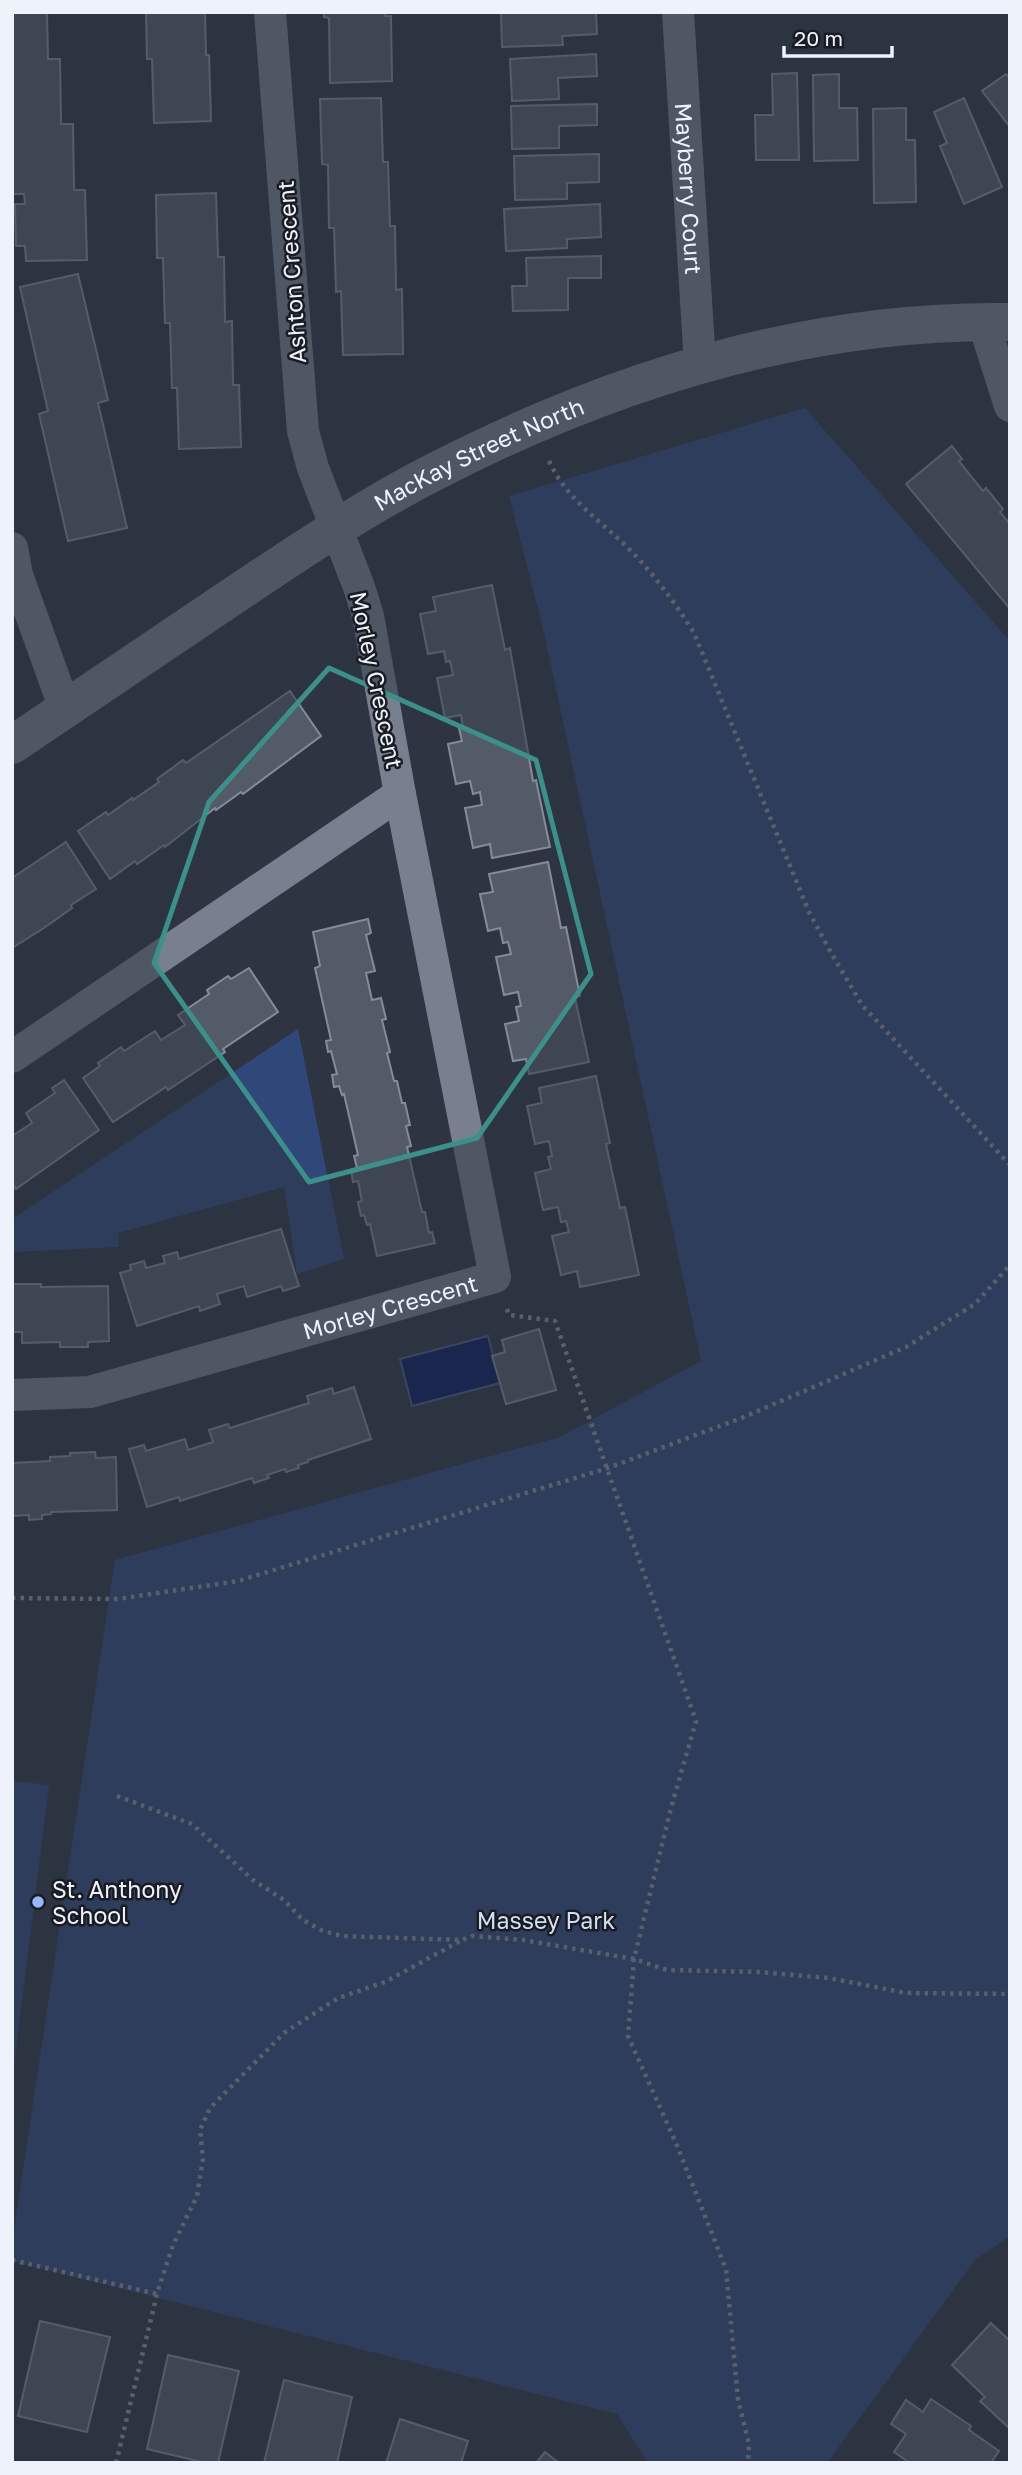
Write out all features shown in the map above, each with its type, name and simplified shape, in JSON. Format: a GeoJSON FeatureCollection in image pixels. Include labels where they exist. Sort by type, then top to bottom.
{"type":"FeatureCollection","features":[{"type":"Feature","properties":{"kind":"street","name":"Ashton Crescent"},"geometry":{"type":"LineString","coordinates":[[271,12],[303,431],[335,528]]}},
{"type":"Feature","properties":{"kind":"street","name":"Mayberry Court"},"geometry":{"type":"LineString","coordinates":[[678,12],[700,364]]}},
{"type":"Feature","properties":{"kind":"street","name":"MacKay Street North"},"geometry":{"type":"LineString","coordinates":[[12,745],[335,528],[434,471],[532,425],[617,391],[700,364],[801,342],[880,329],[996,321]]}},
{"type":"Feature","properties":{"kind":"street"},"geometry":{"type":"LineString","coordinates":[[996,321],[1010,406]]}},
{"type":"Feature","properties":{"kind":"street","name":"Morley Crescent"},"geometry":{"type":"LineString","coordinates":[[12,1395],[90,1392],[495,1277],[400,794],[368,616],[335,528]]}},
{"type":"Feature","properties":{"kind":"street"},"geometry":{"type":"LineString","coordinates":[[12,548],[17,575],[65,709]]}},
{"type":"Feature","properties":{"kind":"street","name":"Morley Crescent"},"geometry":{"type":"LineString","coordinates":[[12,1057],[400,794]]}},
{"type":"Feature","properties":{"kind":"path"},"geometry":{"type":"LineString","coordinates":[[532,425],[558,480],[570,495],[631,551],[671,596],[694,633],[808,912],[862,1005],[1010,1166]]}},
{"type":"Feature","properties":{"kind":"path"},"geometry":{"type":"LineString","coordinates":[[12,1598],[117,1599],[239,1581],[608,1468],[744,1417],[906,1347],[975,1304],[1010,1265]]}},
{"type":"Feature","properties":{"kind":"path"},"geometry":{"type":"LineString","coordinates":[[495,1277],[509,1315],[555,1321],[696,1721],[671,1808],[634,1959],[628,2036],[676,2143],[726,2269],[738,2400],[749,2444],[748,2463]]}},
{"type":"Feature","properties":{"kind":"path"},"geometry":{"type":"LineString","coordinates":[[117,1796],[192,1824],[253,1880],[284,1900],[303,1920],[321,1930],[341,1936],[462,1940]]}},
{"type":"Feature","properties":{"kind":"path"},"geometry":{"type":"LineString","coordinates":[[116,2463],[157,2294],[173,2245],[197,2196],[203,2159],[200,2130],[210,2108],[284,2033],[338,1998],[385,1982],[462,1940],[473,1937],[523,1940],[634,1959],[667,1970],[759,1972],[829,1978],[906,1993],[1010,1994]]}},
{"type":"Feature","properties":{"kind":"path"},"geometry":{"type":"LineString","coordinates":[[12,2260],[157,2294]]}},
{"type":"Feature","properties":{"kind":"highlighted area"},"geometry":{"type":"Polygon","coordinates":[[[329,668],[536,760],[591,974],[477,1138],[309,1182],[154,963],[209,802],[329,668]]]}},
{"type":"Feature","properties":{"kind":"green space","name":"Massey Park"},"geometry":{"type":"Polygon","coordinates":[[[805,408],[1010,641],[1010,2236],[975,2260],[827,2463],[648,2463],[617,2414],[12,2261],[12,2243],[115,1560],[560,1437],[701,1361],[542,624],[509,496],[805,408]]]}},
{"type":"Feature","properties":{"kind":"green space"},"geometry":{"type":"Polygon","coordinates":[[[298,1029],[344,1259],[297,1274],[284,1187],[118,1233],[119,1247],[12,1252],[12,1219],[298,1029]]]}},
{"type":"Feature","properties":{"kind":"green space"},"geometry":{"type":"Polygon","coordinates":[[[12,1781],[49,1785],[12,2081],[12,1781]]]}},
{"type":"Feature","properties":{"kind":"shaded area"},"geometry":{"type":"Polygon","coordinates":[[[488,1336],[500,1383],[412,1406],[400,1359],[488,1336]]]}},
{"type":"Feature","properties":{"kind":"building"},"geometry":{"type":"Polygon","coordinates":[[[12,12],[47,12],[48,59],[60,59],[61,124],[73,124],[74,190],[85,190],[87,260],[26,261],[25,246],[16,246],[15,204],[25,204],[24,194],[12,194],[12,12]]]}},
{"type":"Feature","properties":{"kind":"building"},"geometry":{"type":"Polygon","coordinates":[[[146,12],[205,12],[211,121],[154,123],[152,59],[147,59],[146,12]]]}},
{"type":"Feature","properties":{"kind":"building"},"geometry":{"type":"Polygon","coordinates":[[[324,12],[385,12],[385,16],[391,16],[392,81],[330,83],[329,18],[324,17],[324,12]]]}},
{"type":"Feature","properties":{"kind":"building"},"geometry":{"type":"Polygon","coordinates":[[[501,12],[596,12],[597,34],[562,36],[563,45],[502,47],[501,12]]]}},
{"type":"Feature","properties":{"kind":"building"},"geometry":{"type":"Polygon","coordinates":[[[596,54],[597,76],[558,78],[559,99],[512,101],[510,59],[596,54]]]}},
{"type":"Feature","properties":{"kind":"building"},"geometry":{"type":"Polygon","coordinates":[[[797,73],[799,160],[756,160],[755,115],[773,115],[772,74],[797,73]]]}},
{"type":"Feature","properties":{"kind":"building"},"geometry":{"type":"Polygon","coordinates":[[[839,74],[839,108],[857,108],[858,160],[814,161],[813,75],[839,74]]]}},
{"type":"Feature","properties":{"kind":"building"},"geometry":{"type":"Polygon","coordinates":[[[1006,74],[1010,78],[1010,127],[982,91],[1006,74]]]}},
{"type":"Feature","properties":{"kind":"building"},"geometry":{"type":"Polygon","coordinates":[[[381,98],[383,162],[388,162],[390,226],[395,226],[396,290],[402,289],[403,354],[343,355],[341,291],[336,292],[334,228],[329,228],[328,165],[322,164],[320,99],[381,98]]]}},
{"type":"Feature","properties":{"kind":"building"},"geometry":{"type":"Polygon","coordinates":[[[964,98],[1002,187],[964,204],[940,146],[947,143],[934,112],[964,98]]]}},
{"type":"Feature","properties":{"kind":"building"},"geometry":{"type":"Polygon","coordinates":[[[597,104],[597,125],[559,126],[559,148],[512,149],[511,106],[597,104]]]}},
{"type":"Feature","properties":{"kind":"building"},"geometry":{"type":"Polygon","coordinates":[[[906,108],[906,140],[915,140],[916,202],[874,203],[873,109],[906,108]]]}},
{"type":"Feature","properties":{"kind":"building"},"geometry":{"type":"Polygon","coordinates":[[[599,154],[599,182],[567,183],[567,199],[515,200],[514,156],[599,154]]]}},
{"type":"Feature","properties":{"kind":"building"},"geometry":{"type":"Polygon","coordinates":[[[216,193],[218,257],[224,257],[225,322],[232,321],[233,385],[239,385],[241,447],[179,449],[177,388],[172,388],[170,323],[165,323],[163,258],[157,258],[156,195],[216,193]]]}},
{"type":"Feature","properties":{"kind":"building"},"geometry":{"type":"Polygon","coordinates":[[[600,204],[601,237],[567,239],[567,248],[506,251],[504,209],[600,204]]]}},
{"type":"Feature","properties":{"kind":"building"},"geometry":{"type":"Polygon","coordinates":[[[601,256],[601,278],[568,278],[568,310],[513,311],[512,286],[527,286],[526,258],[601,256]]]}},
{"type":"Feature","properties":{"kind":"building"},"geometry":{"type":"Polygon","coordinates":[[[78,274],[108,400],[98,403],[127,528],[68,541],[39,414],[48,411],[20,287],[78,274]]]}},
{"type":"Feature","properties":{"kind":"building"},"geometry":{"type":"Polygon","coordinates":[[[952,446],[962,459],[959,461],[983,491],[986,488],[1003,509],[1000,512],[1010,524],[1010,609],[906,484],[952,446]]]}},
{"type":"Feature","properties":{"kind":"building"},"geometry":{"type":"Polygon","coordinates":[[[492,585],[505,650],[510,648],[533,781],[536,780],[550,847],[492,858],[490,844],[473,848],[465,808],[482,805],[480,792],[473,794],[470,781],[456,784],[448,744],[462,741],[459,728],[463,727],[461,715],[445,718],[437,678],[453,675],[450,661],[446,662],[444,651],[428,654],[420,614],[436,611],[433,597],[492,585]]]}},
{"type":"Feature","properties":{"kind":"building"},"geometry":{"type":"Polygon","coordinates":[[[290,691],[321,736],[243,794],[241,792],[216,810],[215,808],[165,847],[164,845],[137,864],[135,861],[110,879],[78,831],[106,812],[108,815],[132,798],[133,800],[159,782],[157,779],[183,760],[186,763],[290,691]]]}},
{"type":"Feature","properties":{"kind":"building"},"geometry":{"type":"Polygon","coordinates":[[[66,842],[96,889],[12,948],[12,878],[66,842]]]}},
{"type":"Feature","properties":{"kind":"building"},"geometry":{"type":"Polygon","coordinates":[[[548,862],[561,928],[566,927],[580,996],[575,998],[589,1062],[529,1074],[526,1059],[513,1061],[505,1024],[519,1021],[516,1007],[521,1006],[518,992],[504,995],[496,957],[511,954],[508,942],[503,943],[500,928],[488,931],[480,894],[493,892],[489,874],[548,862]]]}},
{"type":"Feature","properties":{"kind":"building"},"geometry":{"type":"Polygon","coordinates":[[[368,919],[371,933],[366,935],[375,971],[366,973],[372,1000],[381,998],[386,1019],[382,1020],[390,1052],[387,1053],[410,1125],[406,1126],[411,1146],[407,1147],[422,1212],[425,1212],[429,1233],[432,1232],[435,1243],[377,1256],[370,1224],[367,1225],[364,1215],[361,1216],[358,1202],[362,1201],[358,1181],[353,1182],[351,1170],[357,1168],[354,1156],[358,1155],[344,1094],[342,1095],[339,1086],[334,1087],[332,1075],[337,1074],[326,1041],[331,1040],[315,968],[320,966],[313,932],[368,919]]]}},
{"type":"Feature","properties":{"kind":"building"},"geometry":{"type":"Polygon","coordinates":[[[249,968],[278,1012],[168,1090],[166,1087],[113,1122],[83,1078],[100,1066],[98,1063],[121,1047],[124,1051],[155,1031],[161,1040],[185,1025],[178,1015],[209,994],[207,990],[228,976],[231,979],[249,968]]]}},
{"type":"Feature","properties":{"kind":"building"},"geometry":{"type":"Polygon","coordinates":[[[596,1076],[610,1143],[606,1144],[620,1208],[625,1207],[639,1275],[580,1287],[577,1271],[561,1275],[552,1236],[569,1232],[566,1221],[561,1222],[558,1207],[543,1210],[535,1173],[551,1169],[548,1157],[552,1156],[549,1141],[535,1144],[527,1106],[542,1103],[539,1088],[596,1076]]]}},
{"type":"Feature","properties":{"kind":"building"},"geometry":{"type":"Polygon","coordinates":[[[64,1080],[99,1130],[16,1189],[12,1188],[12,1136],[32,1123],[26,1113],[55,1093],[52,1088],[64,1080]]]}},
{"type":"Feature","properties":{"kind":"building"},"geometry":{"type":"Polygon","coordinates":[[[281,1229],[299,1286],[283,1291],[281,1286],[247,1297],[244,1286],[217,1294],[220,1304],[200,1311],[199,1306],[137,1326],[120,1273],[131,1270],[130,1265],[144,1261],[146,1268],[165,1263],[163,1256],[177,1252],[179,1259],[281,1229]]]}},
{"type":"Feature","properties":{"kind":"building"},"geometry":{"type":"Polygon","coordinates":[[[12,1284],[41,1284],[41,1287],[108,1286],[109,1341],[88,1342],[88,1347],[60,1347],[60,1342],[22,1343],[22,1332],[12,1332],[12,1284]]]}},
{"type":"Feature","properties":{"kind":"building"},"geometry":{"type":"Polygon","coordinates":[[[539,1329],[556,1390],[506,1404],[492,1356],[505,1352],[502,1340],[539,1329]]]}},
{"type":"Feature","properties":{"kind":"building"},"geometry":{"type":"Polygon","coordinates":[[[354,1387],[371,1439],[308,1460],[298,1465],[299,1468],[267,1475],[269,1478],[254,1483],[252,1478],[180,1501],[179,1497],[147,1507],[129,1449],[144,1445],[146,1451],[185,1439],[188,1450],[213,1442],[209,1430],[228,1424],[230,1428],[309,1403],[307,1396],[332,1388],[334,1394],[354,1387]]]}},
{"type":"Feature","properties":{"kind":"building"},"geometry":{"type":"Polygon","coordinates":[[[95,1452],[96,1458],[116,1457],[117,1510],[51,1512],[42,1515],[42,1519],[29,1520],[29,1515],[12,1516],[12,1463],[50,1461],[50,1457],[70,1456],[70,1453],[95,1452]]]}},
{"type":"Feature","properties":{"kind":"building"},"geometry":{"type":"Polygon","coordinates":[[[40,2321],[110,2337],[87,2432],[18,2416],[40,2321]]]}},
{"type":"Feature","properties":{"kind":"building"},"geometry":{"type":"Polygon","coordinates":[[[991,2323],[1010,2341],[1009,2428],[980,2401],[985,2397],[952,2365],[991,2323]]]}},
{"type":"Feature","properties":{"kind":"building"},"geometry":{"type":"Polygon","coordinates":[[[168,2355],[239,2371],[218,2463],[206,2463],[147,2449],[168,2355]]]}},
{"type":"Feature","properties":{"kind":"building"},"geometry":{"type":"Polygon","coordinates":[[[284,2380],[352,2397],[337,2463],[264,2463],[284,2380]]]}},
{"type":"Feature","properties":{"kind":"building"},"geometry":{"type":"Polygon","coordinates":[[[931,2399],[971,2426],[969,2430],[999,2451],[991,2463],[910,2463],[894,2452],[906,2434],[891,2424],[906,2400],[923,2412],[931,2399]]]}},
{"type":"Feature","properties":{"kind":"building"},"geometry":{"type":"Polygon","coordinates":[[[400,2419],[468,2441],[461,2463],[386,2463],[400,2419]]]}},
{"type":"Feature","properties":{"kind":"building"},"geometry":{"type":"Polygon","coordinates":[[[545,2452],[559,2463],[536,2463],[545,2452]]]}},
{"type":"Feature","properties":{"kind":"place","name":"St. Anthony School"},"geometry":{"type":"Point","coordinates":[38,1902]}}]}
